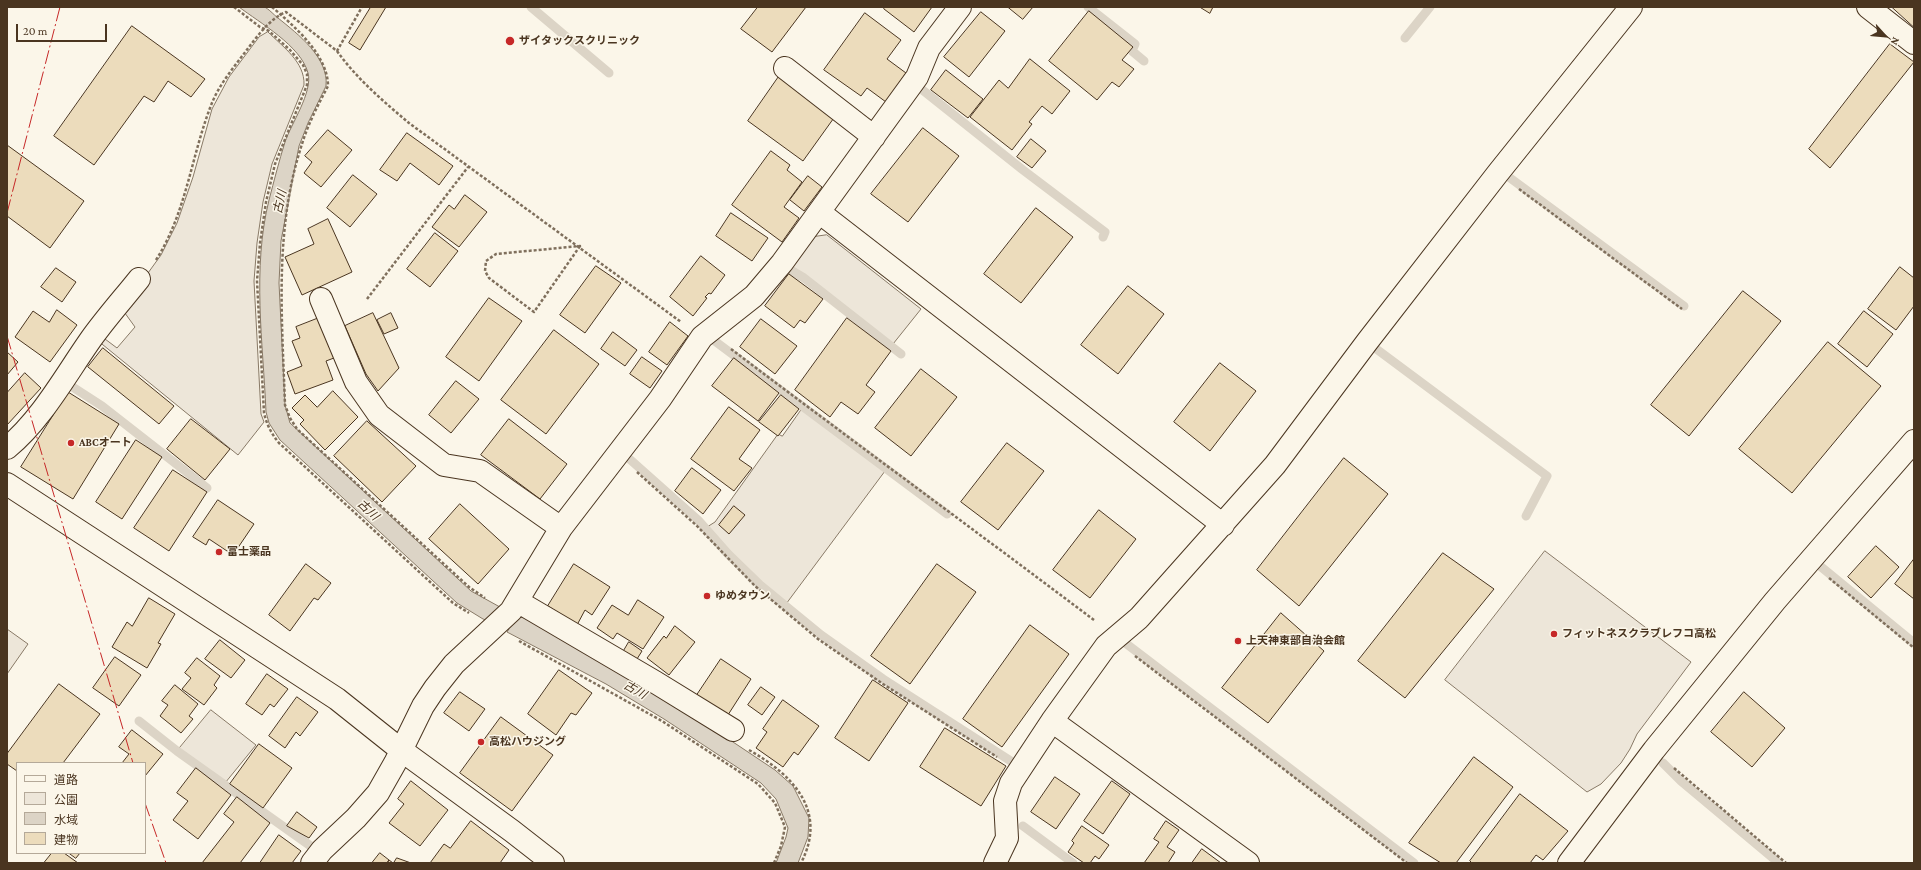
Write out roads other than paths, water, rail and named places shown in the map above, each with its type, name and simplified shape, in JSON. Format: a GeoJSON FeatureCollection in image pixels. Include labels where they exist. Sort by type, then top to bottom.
{"type":"FeatureCollection","features":[{"type":"Feature","properties":{"kind":"street"},"geometry":{"type":"LineString","coordinates":[[312,863],[322,850],[356,818],[378,793],[423,706],[435,688],[454,664],[514,606],[561,528],[660,399],[702,337],[754,296],[782,263],[917,77],[929,48],[960,7]]}},
{"type":"Feature","properties":{"kind":"street"},"geometry":{"type":"LineString","coordinates":[[995,863],[1007,838],[1005,801],[1011,783],[1018,770],[1106,646],[1140,618],[1275,465],[1367,342],[1498,173],[1632,7]]}},
{"type":"Feature","properties":{"kind":"street"},"geometry":{"type":"LineString","coordinates":[[1868,7],[1914,43]]}},
{"type":"Feature","properties":{"kind":"street"},"geometry":{"type":"LineString","coordinates":[[785,68],[874,137]]}},
{"type":"Feature","properties":{"kind":"street"},"geometry":{"type":"LineString","coordinates":[[819,212],[1222,524]]}},
{"type":"Feature","properties":{"kind":"street"},"geometry":{"type":"LineString","coordinates":[[7,448],[36,417],[92,337],[139,279]]}},
{"type":"Feature","properties":{"kind":"street"},"geometry":{"type":"LineString","coordinates":[[321,298],[356,382],[379,415],[444,465],[480,471],[561,528]]}},
{"type":"Feature","properties":{"kind":"street"},"geometry":{"type":"LineString","coordinates":[[1569,863],[1654,750],[1809,560],[1914,442]]}},
{"type":"Feature","properties":{"kind":"street"},"geometry":{"type":"LineString","coordinates":[[7,484],[337,699],[401,750],[512,831],[553,863]]}},
{"type":"Feature","properties":{"kind":"street"},"geometry":{"type":"LineString","coordinates":[[514,606],[656,682],[733,730]]}},
{"type":"Feature","properties":{"kind":"street"},"geometry":{"type":"LineString","coordinates":[[1052,722],[1248,863]]}},
{"type":"Feature","properties":{"kind":"water","name":"古川"},"geometry":{"type":"Polygon","coordinates":[[[261,6],[269,10],[303,39],[311,48],[323,66],[326,76],[326,86],[308,123],[299,146],[281,241],[279,283],[285,405],[290,423],[471,591],[518,617],[526,618],[670,700],[775,770],[793,786],[809,818],[808,837],[798,863],[776,863],[788,828],[776,799],[761,783],[664,719],[606,684],[507,632],[509,629],[483,619],[457,603],[280,440],[269,423],[266,412],[260,306],[261,252],[269,200],[285,142],[305,98],[309,81],[304,63],[289,44],[239,7],[261,6]]]}},
{"type":"Feature","properties":{"kind":"waterway"},"geometry":{"type":"LineString","coordinates":[[531,7],[609,73]]}},
{"type":"Feature","properties":{"kind":"waterway"},"geometry":{"type":"LineString","coordinates":[[1088,7],[1135,44],[1132,51],[1144,61]]}},
{"type":"Feature","properties":{"kind":"waterway"},"geometry":{"type":"LineString","coordinates":[[1405,38],[1430,7]]}},
{"type":"Feature","properties":{"kind":"waterway"},"geometry":{"type":"LineString","coordinates":[[920,88],[1023,170],[1105,232],[1103,237]]}},
{"type":"Feature","properties":{"kind":"waterway"},"geometry":{"type":"LineString","coordinates":[[1506,175],[1684,306]]}},
{"type":"Feature","properties":{"kind":"waterway"},"geometry":{"type":"LineString","coordinates":[[787,268],[804,278],[901,354]]}},
{"type":"Feature","properties":{"kind":"waterway"},"geometry":{"type":"LineString","coordinates":[[712,339],[947,514]]}},
{"type":"Feature","properties":{"kind":"waterway"},"geometry":{"type":"LineString","coordinates":[[1371,345],[1547,476],[1526,516]]}},
{"type":"Feature","properties":{"kind":"waterway"},"geometry":{"type":"LineString","coordinates":[[68,384],[102,406],[207,488]]}},
{"type":"Feature","properties":{"kind":"waterway"},"geometry":{"type":"LineString","coordinates":[[625,455],[698,520],[728,554],[760,585],[821,635],[883,679],[1017,765]]}},
{"type":"Feature","properties":{"kind":"waterway"},"geometry":{"type":"LineString","coordinates":[[1820,566],[1914,643]]}},
{"type":"Feature","properties":{"kind":"waterway"},"geometry":{"type":"LineString","coordinates":[[1124,642],[1414,863]]}},
{"type":"Feature","properties":{"kind":"waterway"},"geometry":{"type":"LineString","coordinates":[[139,721],[177,751],[312,847]]}},
{"type":"Feature","properties":{"kind":"waterway"},"geometry":{"type":"LineString","coordinates":[[1663,763],[1681,781],[1779,863]]}},
{"type":"Feature","properties":{"kind":"waterway"},"geometry":{"type":"LineString","coordinates":[[1023,826],[1073,863]]}},
{"type":"Feature","properties":{"kind":"place","name":"ザイタックスクリニック"},"geometry":{"type":"Point","coordinates":[510,41]}},
{"type":"Feature","properties":{"kind":"place","name":"ABCオート"},"geometry":{"type":"Point","coordinates":[71,443]}},
{"type":"Feature","properties":{"kind":"place","name":"富士薬品"},"geometry":{"type":"Point","coordinates":[219,552]}},
{"type":"Feature","properties":{"kind":"place","name":"ゆめタウン"},"geometry":{"type":"Point","coordinates":[707,596]}},
{"type":"Feature","properties":{"kind":"place","name":"フィットネスクラブレフコ高松"},"geometry":{"type":"Point","coordinates":[1554,634]}},
{"type":"Feature","properties":{"kind":"place","name":"上天神東部自治会館"},"geometry":{"type":"Point","coordinates":[1238,641]}},
{"type":"Feature","properties":{"kind":"place","name":"高松ハウジング"},"geometry":{"type":"Point","coordinates":[481,742]}}]}
